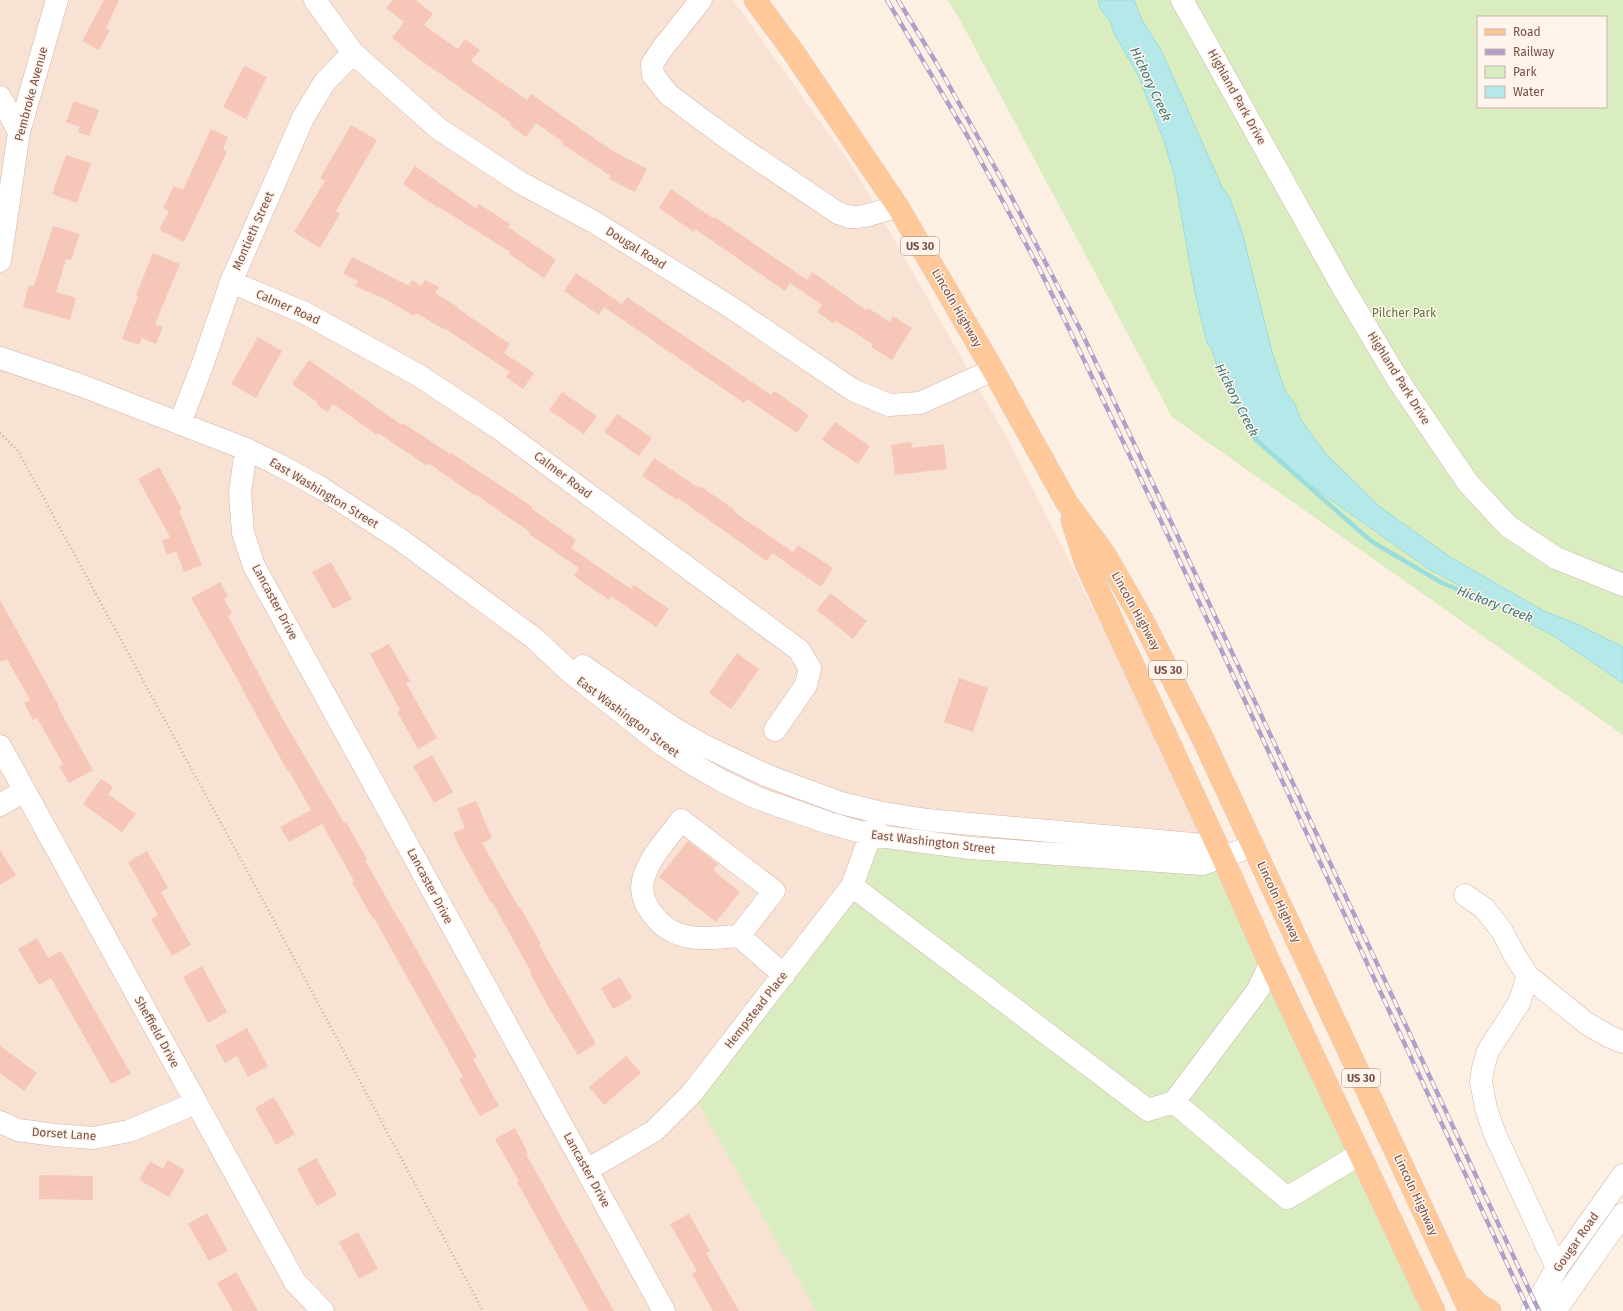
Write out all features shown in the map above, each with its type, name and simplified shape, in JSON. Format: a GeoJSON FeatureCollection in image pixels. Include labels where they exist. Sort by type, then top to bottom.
{"type":"FeatureCollection","features":[{"type":"Feature","properties":{"kind":"main road","name":"Lincoln Highway"},"geometry":{"type":"LineString","coordinates":[[755,0],[794,53],[898,207],[993,370],[1068,503],[1104,553],[1143,621],[1202,737],[1470,1311]]}},
{"type":"Feature","properties":{"kind":"main road","name":"Lincoln Highway"},"geometry":{"type":"LineString","coordinates":[[1068,503],[1086,564],[1222,856],[1270,964],[1434,1311]]}},
{"type":"Feature","properties":{"kind":"main road"},"geometry":{"type":"LineString","coordinates":[[1456,1280],[1478,1304],[1490,1311]]}},
{"type":"Feature","properties":{"kind":"street","name":"Pembroke Avenue"},"geometry":{"type":"LineString","coordinates":[[0,261],[19,132],[57,0]]}},
{"type":"Feature","properties":{"kind":"street","name":"Dougal Road"},"geometry":{"type":"LineString","coordinates":[[315,0],[353,53],[439,130],[521,183],[594,222],[729,306],[853,390],[890,405],[920,403],[993,370]]}},
{"type":"Feature","properties":{"kind":"street"},"geometry":{"type":"LineString","coordinates":[[701,0],[652,64],[653,75],[668,94],[737,145],[838,213],[851,217],[864,216],[884,209],[898,207]]}},
{"type":"Feature","properties":{"kind":"street","name":"Highland Park Drive"},"geometry":{"type":"LineString","coordinates":[[1185,1],[1342,286],[1398,380],[1468,483],[1508,526],[1556,558],[1623,585]]}},
{"type":"Feature","properties":{"kind":"street","name":"Montieth Street"},"geometry":{"type":"LineString","coordinates":[[180,423],[202,366],[231,282],[303,118],[324,83],[353,53]]}},
{"type":"Feature","properties":{"kind":"street"},"geometry":{"type":"LineString","coordinates":[[0,97],[19,132]]}},
{"type":"Feature","properties":{"kind":"street","name":"Calmer Road"},"geometry":{"type":"LineString","coordinates":[[231,282],[305,313],[418,374],[497,427],[799,650],[810,668],[806,685],[775,730]]}},
{"type":"Feature","properties":{"kind":"street","name":"East Washington Street"},"geometry":{"type":"LineString","coordinates":[[0,358],[80,385],[180,423],[246,449],[282,466],[360,513],[407,545],[534,638],[569,671],[663,745],[724,782],[757,798],[829,823],[871,834],[923,843],[970,848],[1203,864],[1253,846]]}},
{"type":"Feature","properties":{"kind":"street","name":"Lancaster Drive"},"geometry":{"type":"LineString","coordinates":[[246,449],[240,493],[243,533],[254,566],[664,1311]]}},
{"type":"Feature","properties":{"kind":"street","name":"East Washington Street"},"geometry":{"type":"LineString","coordinates":[[534,638],[576,661],[674,729],[735,762],[804,790],[841,803],[878,812],[928,820],[1204,845],[1222,856]]}},
{"type":"Feature","properties":{"kind":"street","name":"Sheffield Drive"},"geometry":{"type":"LineString","coordinates":[[0,746],[294,1282],[323,1311]]}},
{"type":"Feature","properties":{"kind":"street"},"geometry":{"type":"LineString","coordinates":[[0,805],[24,791]]}},
{"type":"Feature","properties":{"kind":"street","name":"Hempstead Place"},"geometry":{"type":"LineString","coordinates":[[587,1170],[654,1131],[692,1093],[852,886],[878,812]]}},
{"type":"Feature","properties":{"kind":"street"},"geometry":{"type":"LineString","coordinates":[[739,936],[774,891],[681,820],[651,861],[644,874],[642,887],[644,902],[656,921],[674,933],[690,938],[739,936],[784,975]]}},
{"type":"Feature","properties":{"kind":"street"},"geometry":{"type":"LineString","coordinates":[[852,886],[1148,1110],[1174,1102],[1258,990],[1270,964]]}},
{"type":"Feature","properties":{"kind":"street"},"geometry":{"type":"LineString","coordinates":[[1465,895],[1484,908],[1502,931],[1528,976],[1586,1022],[1608,1036],[1623,1042]]}},
{"type":"Feature","properties":{"kind":"street"},"geometry":{"type":"LineString","coordinates":[[1528,976],[1519,1003],[1488,1051],[1482,1068],[1481,1082],[1486,1108],[1494,1132],[1558,1268]]}},
{"type":"Feature","properties":{"kind":"street"},"geometry":{"type":"LineString","coordinates":[[1174,1102],[1288,1198],[1360,1154]]}},
{"type":"Feature","properties":{"kind":"street","name":"Dorset Lane"},"geometry":{"type":"LineString","coordinates":[[0,1122],[18,1130],[55,1136],[93,1138],[129,1131],[196,1103]]}},
{"type":"Feature","properties":{"kind":"street","name":"Gougar Road"},"geometry":{"type":"LineString","coordinates":[[1532,1311],[1558,1268],[1623,1175]]}},
{"type":"Feature","properties":{"kind":"street","name":"Gougar Road"},"geometry":{"type":"LineString","coordinates":[[1555,1311],[1623,1214]]}},
{"type":"Feature","properties":{"kind":"path"},"geometry":{"type":"LineString","coordinates":[[0,433],[18,451],[26,465],[256,887],[483,1311]]}},
{"type":"Feature","properties":{"kind":"shaded area"},"geometry":{"type":"Polygon","coordinates":[[[0,0],[733,0],[854,169],[1011,445],[1210,841],[936,810],[877,845],[697,1099],[816,1311],[0,1311],[0,0]]]}},
{"type":"Feature","properties":{"kind":"green space","name":"Pilcher Park"},"geometry":{"type":"Polygon","coordinates":[[[947,0],[1623,0],[1623,735],[1172,417],[959,18],[947,0]]]}},
{"type":"Feature","properties":{"kind":"green space"},"geometry":{"type":"Polygon","coordinates":[[[877,845],[1216,864],[1428,1311],[816,1311],[696,1099],[877,845]]]}},
{"type":"Feature","properties":{"kind":"water"},"geometry":{"type":"Polygon","coordinates":[[[1098,0],[1134,0],[1142,20],[1162,52],[1223,189],[1229,196],[1242,232],[1272,352],[1285,391],[1295,404],[1301,420],[1326,454],[1380,507],[1450,557],[1544,611],[1577,624],[1623,647],[1623,683],[1555,637],[1427,568],[1303,480],[1258,439],[1256,433],[1230,398],[1227,384],[1221,378],[1211,347],[1207,343],[1195,293],[1174,174],[1163,138],[1138,75],[1114,33],[1111,23],[1100,8],[1098,0]]]}},
{"type":"Feature","properties":{"kind":"building"},"geometry":{"type":"Polygon","coordinates":[[[104,0],[119,0],[106,28],[110,30],[99,50],[82,41],[104,0]]]}},
{"type":"Feature","properties":{"kind":"building"},"geometry":{"type":"Polygon","coordinates":[[[393,0],[416,0],[433,14],[424,25],[458,49],[465,39],[480,50],[471,61],[527,100],[531,94],[611,150],[647,169],[635,192],[609,179],[611,176],[562,144],[563,142],[536,123],[526,137],[510,125],[511,123],[419,59],[392,38],[404,22],[386,8],[393,0]]]}},
{"type":"Feature","properties":{"kind":"building"},"geometry":{"type":"Polygon","coordinates":[[[244,66],[267,77],[246,119],[223,107],[244,66]]]}},
{"type":"Feature","properties":{"kind":"building"},"geometry":{"type":"Polygon","coordinates":[[[74,101],[99,110],[89,136],[78,132],[80,127],[66,122],[74,101]]]}},
{"type":"Feature","properties":{"kind":"building"},"geometry":{"type":"Polygon","coordinates":[[[351,125],[377,140],[336,211],[340,214],[320,248],[294,232],[325,181],[320,178],[351,125]]]}},
{"type":"Feature","properties":{"kind":"building"},"geometry":{"type":"Polygon","coordinates":[[[211,129],[228,137],[223,149],[227,152],[184,242],[159,230],[169,211],[163,208],[174,186],[183,190],[211,129]]]}},
{"type":"Feature","properties":{"kind":"building"},"geometry":{"type":"Polygon","coordinates":[[[66,155],[91,163],[77,203],[52,194],[66,155]]]}},
{"type":"Feature","properties":{"kind":"building"},"geometry":{"type":"Polygon","coordinates":[[[415,166],[476,208],[479,204],[510,224],[508,227],[556,260],[544,278],[509,254],[510,252],[439,207],[438,208],[403,184],[415,166]]]}},
{"type":"Feature","properties":{"kind":"building"},"geometry":{"type":"Polygon","coordinates":[[[671,189],[807,280],[812,272],[866,310],[868,308],[890,322],[893,316],[912,328],[892,360],[871,347],[873,344],[836,321],[834,324],[817,312],[822,305],[790,283],[785,291],[695,229],[694,232],[659,208],[671,189]]]}},
{"type":"Feature","properties":{"kind":"building"},"geometry":{"type":"Polygon","coordinates":[[[53,226],[80,234],[71,260],[66,259],[56,292],[76,298],[70,320],[23,307],[29,285],[34,286],[53,226]]]}},
{"type":"Feature","properties":{"kind":"building"},"geometry":{"type":"Polygon","coordinates":[[[153,253],[180,264],[155,324],[163,327],[156,344],[142,338],[139,345],[122,339],[138,296],[136,295],[153,253]]]}},
{"type":"Feature","properties":{"kind":"building"},"geometry":{"type":"Polygon","coordinates":[[[352,257],[409,286],[412,280],[421,286],[425,280],[439,287],[435,293],[458,307],[457,308],[510,344],[504,353],[534,373],[523,389],[506,377],[510,372],[446,329],[445,330],[416,313],[414,316],[387,300],[355,286],[358,281],[343,274],[352,257]]]}},
{"type":"Feature","properties":{"kind":"building"},"geometry":{"type":"Polygon","coordinates":[[[576,273],[622,304],[627,297],[771,395],[774,391],[809,415],[797,433],[747,399],[744,403],[604,307],[599,315],[564,291],[576,273]]]}},
{"type":"Feature","properties":{"kind":"building"},"geometry":{"type":"Polygon","coordinates":[[[258,337],[282,351],[256,398],[231,384],[258,337]]]}},
{"type":"Feature","properties":{"kind":"building"},"geometry":{"type":"Polygon","coordinates":[[[309,360],[402,425],[403,423],[450,454],[451,453],[533,507],[532,509],[576,540],[571,548],[631,589],[634,585],[669,609],[656,627],[611,596],[609,600],[574,576],[579,568],[529,534],[530,532],[428,463],[426,465],[378,433],[377,435],[333,404],[327,412],[316,404],[317,402],[292,384],[309,360]]]}},
{"type":"Feature","properties":{"kind":"building"},"geometry":{"type":"Polygon","coordinates":[[[562,392],[597,416],[584,434],[549,410],[562,392]]]}},
{"type":"Feature","properties":{"kind":"building"},"geometry":{"type":"Polygon","coordinates":[[[617,414],[652,438],[639,456],[604,432],[617,414]]]}},
{"type":"Feature","properties":{"kind":"building"},"geometry":{"type":"Polygon","coordinates":[[[835,422],[870,446],[858,464],[822,440],[835,422]]]}},
{"type":"Feature","properties":{"kind":"building"},"geometry":{"type":"Polygon","coordinates":[[[911,442],[912,448],[944,444],[947,469],[895,475],[891,445],[911,442]]]}},
{"type":"Feature","properties":{"kind":"building"},"geometry":{"type":"Polygon","coordinates":[[[654,458],[699,488],[700,486],[735,510],[734,512],[793,552],[798,545],[833,568],[821,587],[772,553],[767,561],[678,498],[677,500],[642,476],[654,458]]]}},
{"type":"Feature","properties":{"kind":"building"},"geometry":{"type":"Polygon","coordinates":[[[159,467],[182,509],[179,511],[202,565],[184,572],[176,551],[167,555],[162,541],[170,537],[138,479],[159,467]]]}},
{"type":"Feature","properties":{"kind":"building"},"geometry":{"type":"Polygon","coordinates":[[[331,562],[352,599],[333,609],[312,572],[331,562]]]}},
{"type":"Feature","properties":{"kind":"building"},"geometry":{"type":"Polygon","coordinates":[[[220,582],[228,597],[224,599],[232,613],[228,616],[281,716],[344,823],[346,822],[367,859],[365,860],[477,1057],[473,1059],[499,1106],[480,1116],[459,1079],[463,1077],[374,918],[373,919],[352,882],[354,881],[322,824],[289,842],[280,827],[311,810],[289,771],[288,772],[191,598],[220,582]]]}},
{"type":"Feature","properties":{"kind":"building"},"geometry":{"type":"Polygon","coordinates":[[[830,593],[867,621],[853,639],[817,610],[830,593]]]}},
{"type":"Feature","properties":{"kind":"building"},"geometry":{"type":"Polygon","coordinates":[[[0,600],[93,770],[69,783],[59,766],[63,764],[37,718],[33,720],[24,703],[30,700],[7,659],[0,662],[0,600]]]}},
{"type":"Feature","properties":{"kind":"building"},"geometry":{"type":"Polygon","coordinates":[[[389,644],[410,681],[406,683],[437,738],[418,749],[397,712],[400,710],[370,654],[389,644]]]}},
{"type":"Feature","properties":{"kind":"building"},"geometry":{"type":"Polygon","coordinates":[[[737,653],[759,669],[731,709],[709,693],[737,653]]]}},
{"type":"Feature","properties":{"kind":"building"},"geometry":{"type":"Polygon","coordinates":[[[959,678],[988,688],[973,732],[944,722],[959,678]]]}},
{"type":"Feature","properties":{"kind":"building"},"geometry":{"type":"Polygon","coordinates":[[[432,755],[453,792],[434,803],[413,766],[432,755]]]}},
{"type":"Feature","properties":{"kind":"building"},"geometry":{"type":"Polygon","coordinates":[[[101,779],[113,787],[108,794],[136,814],[122,832],[83,804],[101,779]]]}},
{"type":"Feature","properties":{"kind":"building"},"geometry":{"type":"Polygon","coordinates":[[[476,801],[492,838],[482,843],[541,944],[539,945],[596,1044],[578,1055],[550,1010],[530,973],[531,972],[460,848],[453,833],[465,828],[457,809],[476,801]]]}},
{"type":"Feature","properties":{"kind":"building"},"geometry":{"type":"Polygon","coordinates":[[[688,841],[718,864],[713,870],[740,892],[716,922],[659,877],[688,841]]]}},
{"type":"Feature","properties":{"kind":"building"},"geometry":{"type":"Polygon","coordinates":[[[0,850],[16,875],[0,885],[0,850]]]}},
{"type":"Feature","properties":{"kind":"building"},"geometry":{"type":"Polygon","coordinates":[[[147,851],[168,888],[161,892],[191,945],[172,956],[151,919],[158,915],[128,862],[147,851]]]}},
{"type":"Feature","properties":{"kind":"building"},"geometry":{"type":"Polygon","coordinates":[[[37,938],[48,958],[61,951],[131,1074],[111,1084],[51,978],[39,985],[18,949],[37,938]]]}},
{"type":"Feature","properties":{"kind":"building"},"geometry":{"type":"Polygon","coordinates":[[[202,966],[227,1012],[208,1023],[183,977],[202,966]]]}},
{"type":"Feature","properties":{"kind":"building"},"geometry":{"type":"Polygon","coordinates":[[[620,977],[632,998],[613,1009],[601,988],[620,977]]]}},
{"type":"Feature","properties":{"kind":"building"},"geometry":{"type":"Polygon","coordinates":[[[247,1028],[268,1066],[248,1077],[237,1056],[225,1063],[215,1046],[247,1028]]]}},
{"type":"Feature","properties":{"kind":"building"},"geometry":{"type":"Polygon","coordinates":[[[0,1046],[37,1073],[24,1091],[0,1073],[0,1046]]]}},
{"type":"Feature","properties":{"kind":"building"},"geometry":{"type":"Polygon","coordinates":[[[626,1056],[641,1073],[604,1105],[589,1087],[626,1056]]]}},
{"type":"Feature","properties":{"kind":"building"},"geometry":{"type":"Polygon","coordinates":[[[274,1097],[295,1134],[276,1145],[255,1108],[274,1097]]]}},
{"type":"Feature","properties":{"kind":"building"},"geometry":{"type":"Polygon","coordinates":[[[515,1128],[528,1153],[526,1154],[614,1311],[589,1311],[517,1182],[519,1181],[495,1139],[515,1128]]]}},
{"type":"Feature","properties":{"kind":"building"},"geometry":{"type":"Polygon","coordinates":[[[316,1158],[337,1195],[317,1206],[297,1169],[316,1158]]]}},
{"type":"Feature","properties":{"kind":"building"},"geometry":{"type":"Polygon","coordinates":[[[168,1160],[185,1170],[169,1197],[139,1180],[150,1161],[163,1169],[168,1160]]]}},
{"type":"Feature","properties":{"kind":"building"},"geometry":{"type":"Polygon","coordinates":[[[39,1175],[93,1176],[93,1200],[39,1199],[39,1175]]]}},
{"type":"Feature","properties":{"kind":"building"},"geometry":{"type":"Polygon","coordinates":[[[207,1213],[228,1251],[209,1261],[188,1224],[207,1213]]]}},
{"type":"Feature","properties":{"kind":"building"},"geometry":{"type":"Polygon","coordinates":[[[689,1214],[710,1251],[706,1253],[739,1311],[713,1311],[692,1274],[697,1271],[670,1224],[689,1214]]]}},
{"type":"Feature","properties":{"kind":"building"},"geometry":{"type":"Polygon","coordinates":[[[358,1232],[378,1269],[359,1279],[339,1242],[358,1232]]]}},
{"type":"Feature","properties":{"kind":"building"},"geometry":{"type":"Polygon","coordinates":[[[236,1272],[258,1311],[233,1311],[217,1283],[236,1272]]]}},
{"type":"Feature","properties":{"kind":"waterway","name":"Hickory Creek"},"geometry":{"type":"LineString","coordinates":[[1241,411],[1256,440],[1371,541],[1442,583],[1494,604]]}},
{"type":"Feature","properties":{"kind":"railway"},"geometry":{"type":"LineString","coordinates":[[887,0],[968,137],[1040,270],[1072,335],[1171,542],[1529,1311]]}},
{"type":"Feature","properties":{"kind":"railway"},"geometry":{"type":"LineString","coordinates":[[898,0],[937,64],[1012,198],[1081,331],[1539,1311]]}}]}
